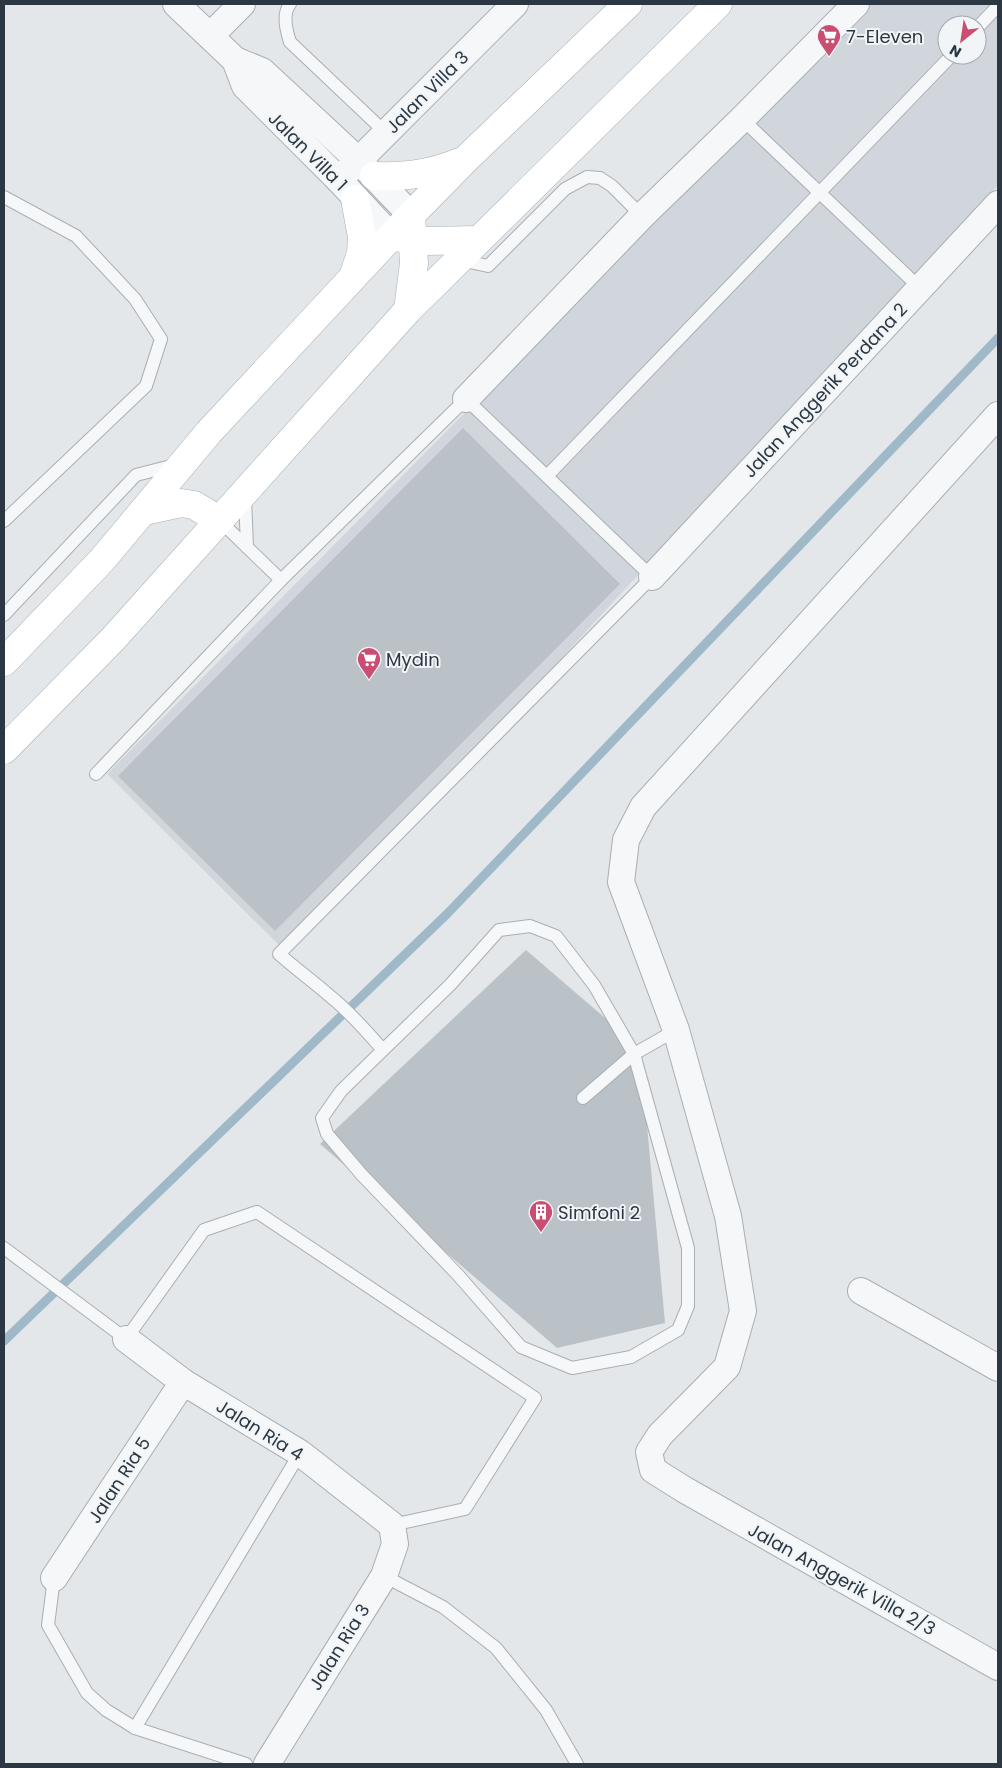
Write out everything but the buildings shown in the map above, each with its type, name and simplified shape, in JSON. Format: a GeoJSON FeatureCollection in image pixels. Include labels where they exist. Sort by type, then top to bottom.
{"type":"FeatureCollection","features":[{"type":"Feature","properties":{"kind":"street","name":"Jalan Villa 1"},"geometry":{"type":"LineString","coordinates":[[176,4],[235,60],[262,71],[366,168],[405,231]]}},
{"type":"Feature","properties":{"kind":"street"},"geometry":{"type":"LineString","coordinates":[[210,36],[242,4]]}},
{"type":"Feature","properties":{"kind":"street","name":"Jalan Villa 3"},"geometry":{"type":"LineString","coordinates":[[347,190],[366,168],[386,133],[515,4]]}},
{"type":"Feature","properties":{"kind":"street"},"geometry":{"type":"LineString","coordinates":[[4,662],[102,560],[209,432],[354,276],[405,231],[466,159],[628,4]]}},
{"type":"Feature","properties":{"kind":"street"},"geometry":{"type":"LineString","coordinates":[[4,750],[112,639],[408,310],[718,4]]}},
{"type":"Feature","properties":{"kind":"street"},"geometry":{"type":"LineString","coordinates":[[466,399],[642,216],[856,4]]}},
{"type":"Feature","properties":{"kind":"street","name":"Jalan Villa 1"},"geometry":{"type":"LineString","coordinates":[[235,60],[245,86],[347,190],[405,231]]}},
{"type":"Feature","properties":{"kind":"street"},"geometry":{"type":"LineString","coordinates":[[366,168],[401,177],[435,171],[466,159]]}},
{"type":"Feature","properties":{"kind":"street"},"geometry":{"type":"LineString","coordinates":[[347,190],[362,237],[361,253],[354,276]]}},
{"type":"Feature","properties":{"kind":"street","name":"Jalan Anggerik Perdana 2"},"geometry":{"type":"LineString","coordinates":[[652,576],[998,204]]}},
{"type":"Feature","properties":{"kind":"street"},"geometry":{"type":"LineString","coordinates":[[405,231],[478,240]]}},
{"type":"Feature","properties":{"kind":"street"},"geometry":{"type":"LineString","coordinates":[[405,231],[413,277],[408,310]]}},
{"type":"Feature","properties":{"kind":"street"},"geometry":{"type":"LineString","coordinates":[[676,1030],[621,882],[626,840],[643,807],[998,415]]}},
{"type":"Feature","properties":{"kind":"street"},"geometry":{"type":"LineString","coordinates":[[144,511],[181,503],[194,505],[218,520]]}},
{"type":"Feature","properties":{"kind":"street","name":"Jalan Anggerik Villa 2/3"},"geometry":{"type":"LineString","coordinates":[[676,1030],[728,1216],[743,1311],[727,1367],[660,1435],[649,1452],[653,1470],[998,1668]]}},
{"type":"Feature","properties":{"kind":"street"},"geometry":{"type":"LineString","coordinates":[[861,1291],[998,1368]]}},
{"type":"Feature","properties":{"kind":"street","name":"Jalan Ria 4"},"geometry":{"type":"LineString","coordinates":[[126,1339],[183,1382],[300,1453],[392,1525]]}},
{"type":"Feature","properties":{"kind":"street","name":"Jalan Ria 5"},"geometry":{"type":"LineString","coordinates":[[54,1578],[183,1382]]}},
{"type":"Feature","properties":{"kind":"street","name":"Jalan Ria 3"},"geometry":{"type":"LineString","coordinates":[[267,1764],[384,1576],[395,1544],[392,1525]]}},
{"type":"Feature","properties":{"kind":"lane"},"geometry":{"type":"LineString","coordinates":[[290,4],[287,6],[285,26],[290,42],[386,133]]}},
{"type":"Feature","properties":{"kind":"lane"},"geometry":{"type":"LineString","coordinates":[[987,18],[998,6]]}},
{"type":"Feature","properties":{"kind":"lane"},"geometry":{"type":"LineString","coordinates":[[547,476],[942,65]]}},
{"type":"Feature","properties":{"kind":"lane"},"geometry":{"type":"LineString","coordinates":[[742,119],[920,288]]}},
{"type":"Feature","properties":{"kind":"lane"},"geometry":{"type":"LineString","coordinates":[[458,259],[488,266],[565,189],[578,180],[587,177],[600,178],[612,186],[642,216]]}},
{"type":"Feature","properties":{"kind":"lane"},"geometry":{"type":"LineString","coordinates":[[4,197],[76,236],[135,298],[161,339],[146,386],[4,521]]}},
{"type":"Feature","properties":{"kind":"lane"},"geometry":{"type":"LineString","coordinates":[[96,774],[281,580],[466,399],[652,576],[279,954],[307,979],[332,997],[383,1050]]}},
{"type":"Feature","properties":{"kind":"lane"},"geometry":{"type":"LineString","coordinates":[[4,615],[136,475],[185,463]]}},
{"type":"Feature","properties":{"kind":"lane"},"geometry":{"type":"LineString","coordinates":[[245,489],[247,546]]}},
{"type":"Feature","properties":{"kind":"lane"},"geometry":{"type":"LineString","coordinates":[[218,520],[281,580]]}},
{"type":"Feature","properties":{"kind":"lane"},"geometry":{"type":"LineString","coordinates":[[530,926],[556,936],[594,985],[634,1054],[688,1248],[688,1306],[678,1330],[630,1358],[572,1368],[521,1347],[458,1275],[362,1175],[327,1134],[322,1118],[341,1091],[383,1050],[450,985],[499,930],[530,926]]}},
{"type":"Feature","properties":{"kind":"lane"},"geometry":{"type":"LineString","coordinates":[[583,1098],[634,1054],[676,1030]]}},
{"type":"Feature","properties":{"kind":"lane"},"geometry":{"type":"LineString","coordinates":[[4,1248],[126,1339],[204,1230],[257,1212],[535,1398],[465,1509],[392,1525]]}},
{"type":"Feature","properties":{"kind":"lane"},"geometry":{"type":"LineString","coordinates":[[136,1728],[300,1453]]}},
{"type":"Feature","properties":{"kind":"lane"},"geometry":{"type":"LineString","coordinates":[[384,1576],[443,1607],[496,1648],[546,1710],[577,1764]]}},
{"type":"Feature","properties":{"kind":"lane"},"geometry":{"type":"LineString","coordinates":[[54,1578],[48,1625],[87,1693],[106,1710],[136,1728],[246,1764]]}},
{"type":"Feature","properties":{"kind":"shaded area"},"geometry":{"type":"Polygon","coordinates":[[[870,4],[998,4],[998,185],[555,665],[279,945],[107,774],[870,4]]]}},
{"type":"Feature","properties":{"kind":"waterway"},"geometry":{"type":"LineString","coordinates":[[4,1341],[447,914],[998,338]]}},
{"type":"Feature","properties":{"kind":"place","name":"7-Eleven"},"geometry":{"type":"Point","coordinates":[829,57]}},
{"type":"Feature","properties":{"kind":"place","name":"Mydin"},"geometry":{"type":"Point","coordinates":[369,680]}},
{"type":"Feature","properties":{"kind":"place","name":"Simfoni 2"},"geometry":{"type":"Point","coordinates":[541,1233]}}]}
